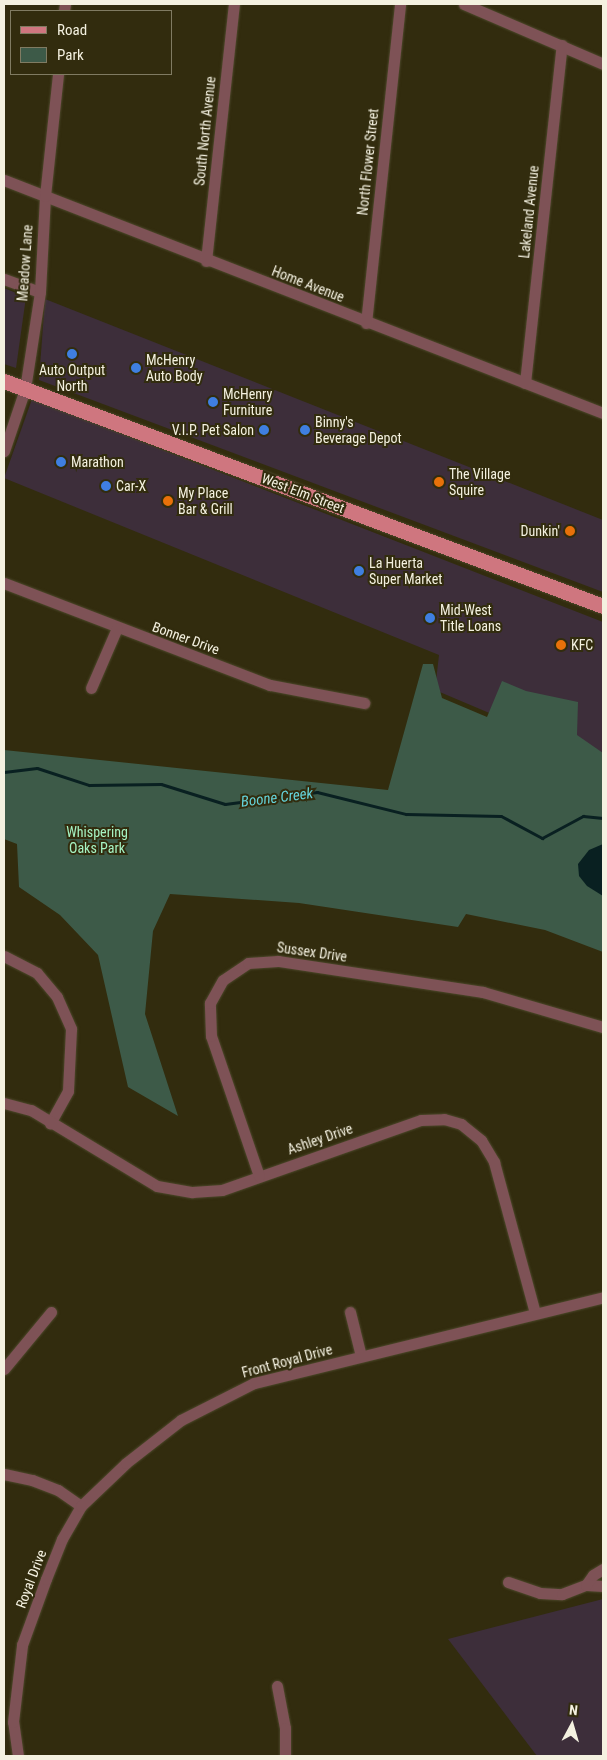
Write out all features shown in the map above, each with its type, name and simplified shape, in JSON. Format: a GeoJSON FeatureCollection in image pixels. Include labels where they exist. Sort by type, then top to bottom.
{"type":"FeatureCollection","features":[{"type":"Feature","properties":{"kind":"main road","name":"West Elm Street"},"geometry":{"type":"LineString","coordinates":[[4,381],[603,606]]}},
{"type":"Feature","properties":{"kind":"street","name":"South North Avenue"},"geometry":{"type":"LineString","coordinates":[[206,261],[234,4]]}},
{"type":"Feature","properties":{"kind":"street","name":"North Flower Street"},"geometry":{"type":"LineString","coordinates":[[366,323],[400,4]]}},
{"type":"Feature","properties":{"kind":"street"},"geometry":{"type":"LineString","coordinates":[[464,4],[603,64]]}},
{"type":"Feature","properties":{"kind":"street","name":"Lakeland Avenue"},"geometry":{"type":"LineString","coordinates":[[526,383],[562,45]]}},
{"type":"Feature","properties":{"kind":"street","name":"Meadow Lane"},"geometry":{"type":"LineString","coordinates":[[4,451],[25,389],[40,292],[45,196],[58,75]]}},
{"type":"Feature","properties":{"kind":"street","name":"Home Avenue"},"geometry":{"type":"LineString","coordinates":[[4,180],[206,261],[603,413]]}},
{"type":"Feature","properties":{"kind":"street"},"geometry":{"type":"LineString","coordinates":[[4,279],[40,292]]}},
{"type":"Feature","properties":{"kind":"street","name":"Bonner Drive"},"geometry":{"type":"LineString","coordinates":[[4,583],[117,628],[270,685],[364,704]]}},
{"type":"Feature","properties":{"kind":"street"},"geometry":{"type":"LineString","coordinates":[[91,688],[117,628]]}},
{"type":"Feature","properties":{"kind":"street"},"geometry":{"type":"LineString","coordinates":[[4,956],[37,973],[58,997],[71,1029],[68,1091],[50,1123]]}},
{"type":"Feature","properties":{"kind":"street","name":"Sussex Drive"},"geometry":{"type":"LineString","coordinates":[[259,1176],[211,1036],[210,1003],[223,980],[248,963],[278,960],[483,992],[603,1027]]}},
{"type":"Feature","properties":{"kind":"street","name":"Ashley Drive"},"geometry":{"type":"LineString","coordinates":[[4,1103],[31,1110],[157,1186],[192,1192],[222,1190],[422,1120],[444,1119],[461,1124],[481,1140],[494,1162],[534,1314]]}},
{"type":"Feature","properties":{"kind":"street","name":"Front Royal Drive"},"geometry":{"type":"LineString","coordinates":[[81,1506],[126,1462],[181,1420],[254,1383],[603,1296]]}},
{"type":"Feature","properties":{"kind":"street"},"geometry":{"type":"LineString","coordinates":[[4,1369],[51,1312]]}},
{"type":"Feature","properties":{"kind":"street"},"geometry":{"type":"LineString","coordinates":[[350,1312],[361,1356]]}},
{"type":"Feature","properties":{"kind":"street"},"geometry":{"type":"LineString","coordinates":[[4,1474],[32,1480],[58,1490],[81,1506]]}},
{"type":"Feature","properties":{"kind":"street","name":"Royal Drive"},"geometry":{"type":"LineString","coordinates":[[18,1756],[13,1722],[22,1645],[62,1539],[81,1506]]}},
{"type":"Feature","properties":{"kind":"street"},"geometry":{"type":"LineString","coordinates":[[586,1585],[593,1575],[603,1568]]}},
{"type":"Feature","properties":{"kind":"street"},"geometry":{"type":"LineString","coordinates":[[508,1582],[540,1593],[562,1594],[586,1585],[603,1586]]}},
{"type":"Feature","properties":{"kind":"street"},"geometry":{"type":"LineString","coordinates":[[277,1686],[285,1728],[286,1756]]}},
{"type":"Feature","properties":{"kind":"shaded area"},"geometry":{"type":"Polygon","coordinates":[[[4,288],[26,297],[16,368],[4,364],[4,288]]]}},
{"type":"Feature","properties":{"kind":"shaded area"},"geometry":{"type":"Polygon","coordinates":[[[45,299],[603,520],[603,592],[39,380],[45,299]]]}},
{"type":"Feature","properties":{"kind":"shaded area"},"geometry":{"type":"Polygon","coordinates":[[[32,399],[603,622],[603,761],[435,690],[439,655],[4,478],[32,399]]]}},
{"type":"Feature","properties":{"kind":"shaded area"},"geometry":{"type":"Polygon","coordinates":[[[603,1599],[603,1756],[537,1756],[448,1639],[603,1599]]]}},
{"type":"Feature","properties":{"kind":"green space","name":"Whispering Oaks Park"},"geometry":{"type":"Polygon","coordinates":[[[423,664],[433,664],[442,698],[487,717],[502,681],[526,691],[578,702],[577,735],[603,753],[603,952],[545,930],[466,914],[458,927],[299,903],[170,894],[153,931],[145,1014],[178,1116],[128,1087],[98,955],[60,915],[19,887],[17,844],[4,839],[4,750],[388,790],[423,664]]]}},
{"type":"Feature","properties":{"kind":"water"},"geometry":{"type":"Polygon","coordinates":[[[603,844],[603,896],[587,886],[579,876],[578,864],[589,850],[603,844]]]}},
{"type":"Feature","properties":{"kind":"waterway","name":"Boone Creek"},"geometry":{"type":"LineString","coordinates":[[4,772],[37,768],[89,785],[161,784],[225,804],[317,792],[406,814],[501,816],[542,838],[583,816],[603,818]]}},
{"type":"Feature","properties":{"kind":"place","name":"Auto Output North"},"geometry":{"type":"Point","coordinates":[72,354]}},
{"type":"Feature","properties":{"kind":"place","name":"McHenry Auto Body"},"geometry":{"type":"Point","coordinates":[136,368]}},
{"type":"Feature","properties":{"kind":"place","name":"McHenry Furniture"},"geometry":{"type":"Point","coordinates":[213,402]}},
{"type":"Feature","properties":{"kind":"place","name":"V.I.P. Pet Salon"},"geometry":{"type":"Point","coordinates":[264,430]}},
{"type":"Feature","properties":{"kind":"place","name":"Binny's Beverage Depot"},"geometry":{"type":"Point","coordinates":[305,430]}},
{"type":"Feature","properties":{"kind":"place","name":"Marathon"},"geometry":{"type":"Point","coordinates":[61,462]}},
{"type":"Feature","properties":{"kind":"place","name":"The Village Squire"},"geometry":{"type":"Point","coordinates":[439,482]}},
{"type":"Feature","properties":{"kind":"place","name":"Car-X"},"geometry":{"type":"Point","coordinates":[106,486]}},
{"type":"Feature","properties":{"kind":"place","name":"My Place Bar & Grill"},"geometry":{"type":"Point","coordinates":[168,501]}},
{"type":"Feature","properties":{"kind":"place","name":"Dunkin'"},"geometry":{"type":"Point","coordinates":[570,531]}},
{"type":"Feature","properties":{"kind":"place","name":"La Huerta Super Market"},"geometry":{"type":"Point","coordinates":[359,571]}},
{"type":"Feature","properties":{"kind":"place","name":"Mid-West Title Loans"},"geometry":{"type":"Point","coordinates":[430,618]}},
{"type":"Feature","properties":{"kind":"place","name":"KFC"},"geometry":{"type":"Point","coordinates":[561,645]}}]}
